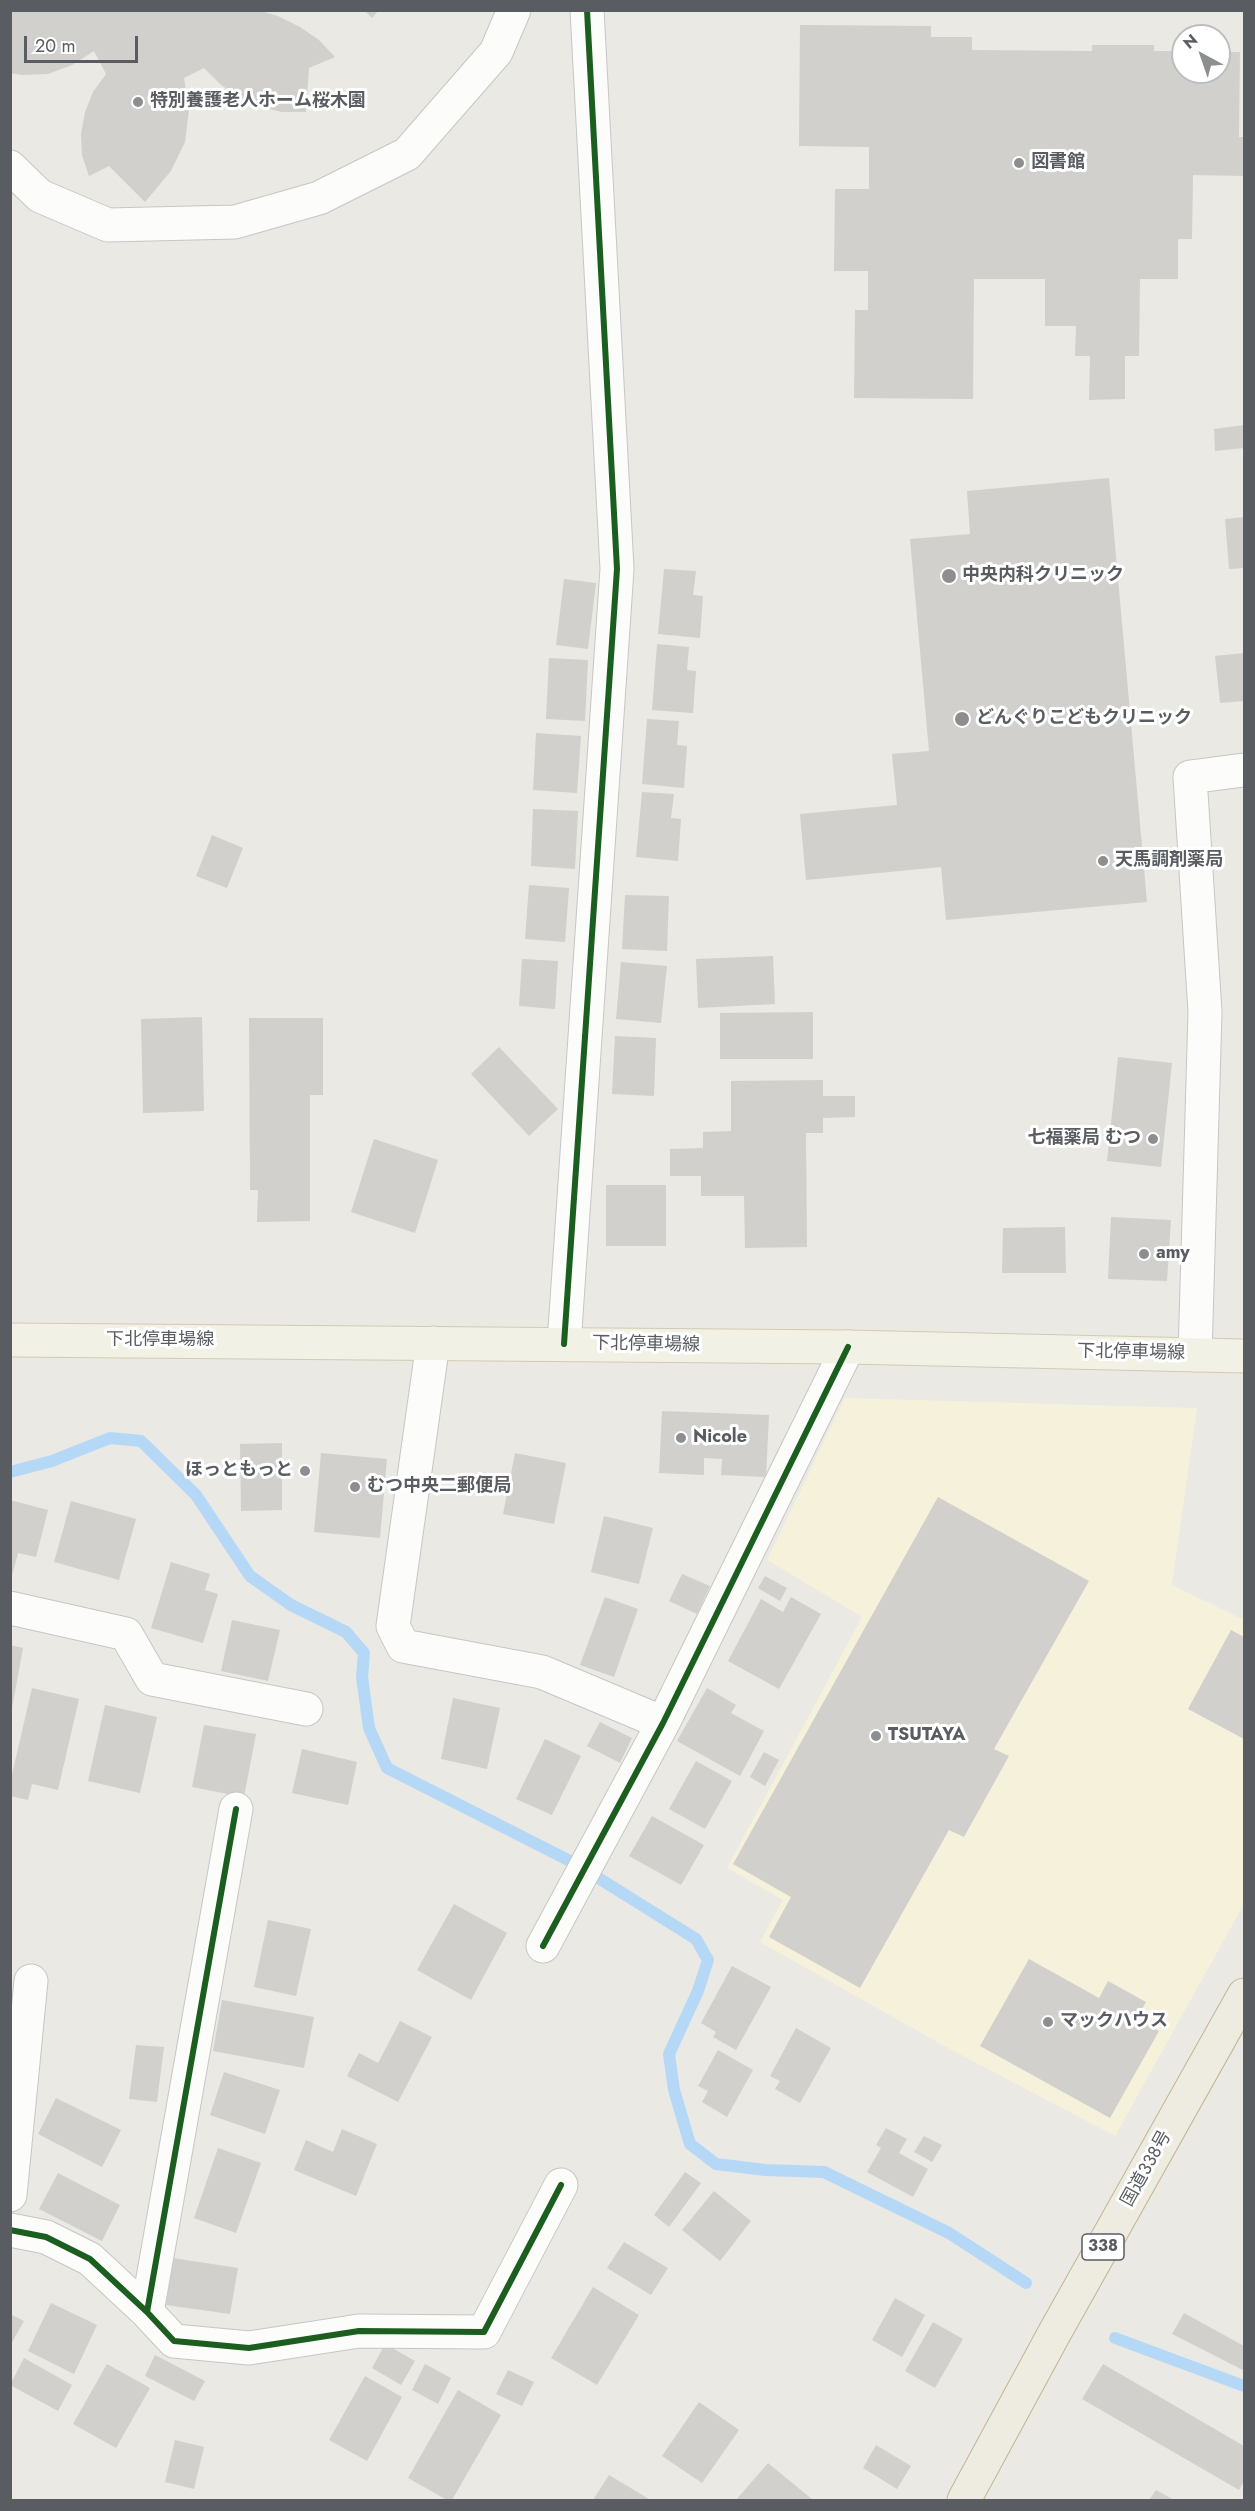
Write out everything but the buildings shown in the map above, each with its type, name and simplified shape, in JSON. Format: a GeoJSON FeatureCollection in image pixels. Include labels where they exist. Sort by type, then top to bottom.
{"type":"FeatureCollection","features":[{"type":"Feature","properties":{"kind":"highway","name":"国道338号"},"geometry":{"type":"LineString","coordinates":[[964,2500],[1055,2331],[1245,1995]]}},
{"type":"Feature","properties":{"kind":"main road","name":"下北停車場線"},"geometry":{"type":"LineString","coordinates":[[10,1340],[848,1347],[1245,1356]]}},
{"type":"Feature","properties":{"kind":"street"},"geometry":{"type":"LineString","coordinates":[[10,167],[40,196],[108,225],[235,222],[319,198],[407,154],[496,52],[514,10]]}},
{"type":"Feature","properties":{"kind":"street"},"geometry":{"type":"LineString","coordinates":[[564,1344],[617,569],[587,10]]}},
{"type":"Feature","properties":{"kind":"street"},"geometry":{"type":"LineString","coordinates":[[1195,1355],[1205,1012],[1190,777],[1245,770]]}},
{"type":"Feature","properties":{"kind":"street"},"geometry":{"type":"LineString","coordinates":[[433,1342],[393,1626],[403,1646],[542,1672],[663,1724]]}},
{"type":"Feature","properties":{"kind":"street"},"geometry":{"type":"LineString","coordinates":[[543,1946],[663,1724],[848,1347]]}},
{"type":"Feature","properties":{"kind":"street"},"geometry":{"type":"LineString","coordinates":[[10,1608],[126,1634],[152,1679],[306,1710]]}},
{"type":"Feature","properties":{"kind":"street"},"geometry":{"type":"LineString","coordinates":[[147,2312],[236,1809]]}},
{"type":"Feature","properties":{"kind":"street"},"geometry":{"type":"LineString","coordinates":[[10,2195],[31,1981]]}},
{"type":"Feature","properties":{"kind":"street"},"geometry":{"type":"LineString","coordinates":[[10,2230],[46,2237],[90,2259],[147,2312],[174,2341],[249,2348],[359,2331],[484,2332],[561,2185]]}},
{"type":"Feature","properties":{"kind":"shaded area"},"geometry":{"type":"Polygon","coordinates":[[[845,1398],[1197,1408],[1172,1585],[1244,1620],[1244,1904],[1115,2136],[946,2047],[760,1942],[783,1900],[727,1868],[862,1617],[767,1560],[845,1398]]]}},
{"type":"Feature","properties":{"kind":"waterway"},"geometry":{"type":"LineString","coordinates":[[10,1472],[52,1461],[110,1438],[141,1441],[196,1495],[250,1576],[291,1605],[346,1632],[364,1653],[362,1677],[369,1728],[387,1768],[576,1864],[696,1939],[708,1960],[698,1991],[669,2054],[674,2090],[690,2144],[716,2164],[765,2170],[824,2172],[949,2233],[1026,2283]]}},
{"type":"Feature","properties":{"kind":"waterway"},"geometry":{"type":"LineString","coordinates":[[1115,2338],[1244,2386]]}},
{"type":"Feature","properties":{"kind":"cycle path"},"geometry":{"type":"LineString","coordinates":[[564,1344],[617,569],[587,10]]}},
{"type":"Feature","properties":{"kind":"cycle path"},"geometry":{"type":"LineString","coordinates":[[543,1946],[663,1723],[848,1347]]}},
{"type":"Feature","properties":{"kind":"cycle path"},"geometry":{"type":"LineString","coordinates":[[147,2312],[236,1809]]}},
{"type":"Feature","properties":{"kind":"cycle path"},"geometry":{"type":"LineString","coordinates":[[10,2230],[46,2237],[90,2259],[147,2312],[174,2341],[249,2348],[359,2331],[484,2332],[561,2185]]}},
{"type":"Feature","properties":{"kind":"place","name":"特別養護老人ホーム桜木園"},"geometry":{"type":"Point","coordinates":[138,102]}},
{"type":"Feature","properties":{"kind":"place","name":"図書館"},"geometry":{"type":"Point","coordinates":[1019,163]}},
{"type":"Feature","properties":{"kind":"place","name":"中央内科クリニック"},"geometry":{"type":"Point","coordinates":[949,576]}},
{"type":"Feature","properties":{"kind":"place","name":"どんぐりこどもクリニック"},"geometry":{"type":"Point","coordinates":[962,719]}},
{"type":"Feature","properties":{"kind":"place","name":"天馬調剤薬局"},"geometry":{"type":"Point","coordinates":[1103,861]}},
{"type":"Feature","properties":{"kind":"place","name":"七福薬局 むつ"},"geometry":{"type":"Point","coordinates":[1153,1139]}},
{"type":"Feature","properties":{"kind":"place","name":"amy"},"geometry":{"type":"Point","coordinates":[1144,1254]}},
{"type":"Feature","properties":{"kind":"place","name":"Nicole"},"geometry":{"type":"Point","coordinates":[681,1438]}},
{"type":"Feature","properties":{"kind":"place","name":"ほっともっと"},"geometry":{"type":"Point","coordinates":[305,1471]}},
{"type":"Feature","properties":{"kind":"place","name":"むつ中央二郵便局"},"geometry":{"type":"Point","coordinates":[355,1487]}},
{"type":"Feature","properties":{"kind":"place","name":"TSUTAYA"},"geometry":{"type":"Point","coordinates":[876,1736]}},
{"type":"Feature","properties":{"kind":"place","name":"マックハウス"},"geometry":{"type":"Point","coordinates":[1048,2022]}}]}
